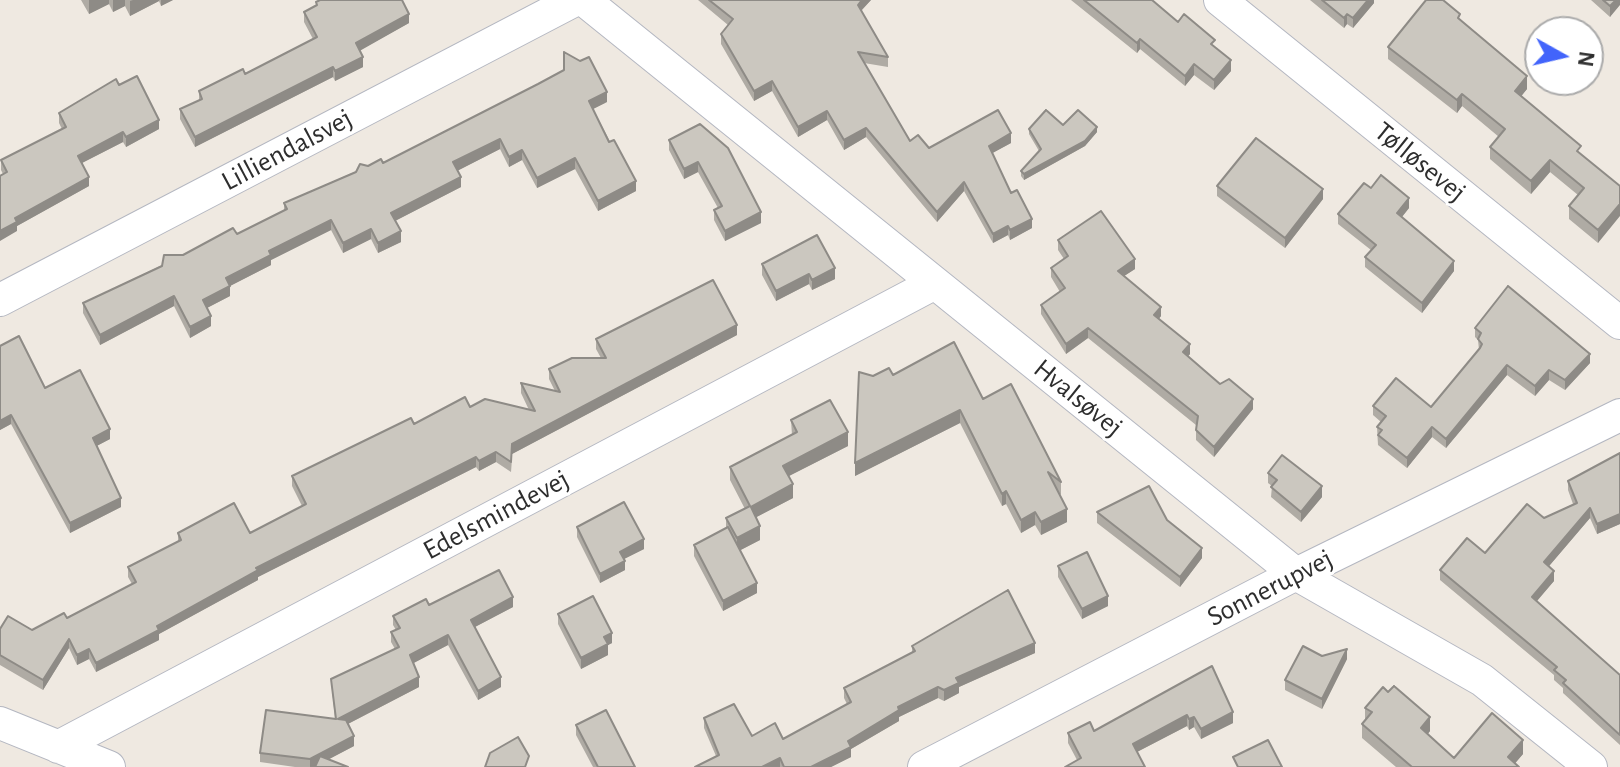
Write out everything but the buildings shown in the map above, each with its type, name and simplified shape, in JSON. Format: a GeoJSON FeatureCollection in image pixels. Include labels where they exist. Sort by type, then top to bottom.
{"type":"FeatureCollection","features":[{"type":"Feature","properties":{"kind":"street","name":"Lilliendalsvej"},"geometry":{"type":"LineString","coordinates":[[0,300],[575,0]]}},
{"type":"Feature","properties":{"kind":"street","name":"Hvalsøvej"},"geometry":{"type":"LineString","coordinates":[[584,0],[1296,574],[1482,680],[1591,767]]}},
{"type":"Feature","properties":{"kind":"street","name":"Tølløsevej"},"geometry":{"type":"LineString","coordinates":[[1220,0],[1620,323]]}},
{"type":"Feature","properties":{"kind":"street","name":"Edelsmindevej"},"geometry":{"type":"LineString","coordinates":[[58,747],[935,283]]}},
{"type":"Feature","properties":{"kind":"street","name":"Sonnerupvej"},"geometry":{"type":"LineString","coordinates":[[924,767],[1296,574],[1620,415]]}},
{"type":"Feature","properties":{"kind":"street"},"geometry":{"type":"LineString","coordinates":[[0,723],[109,767]]}}]}
